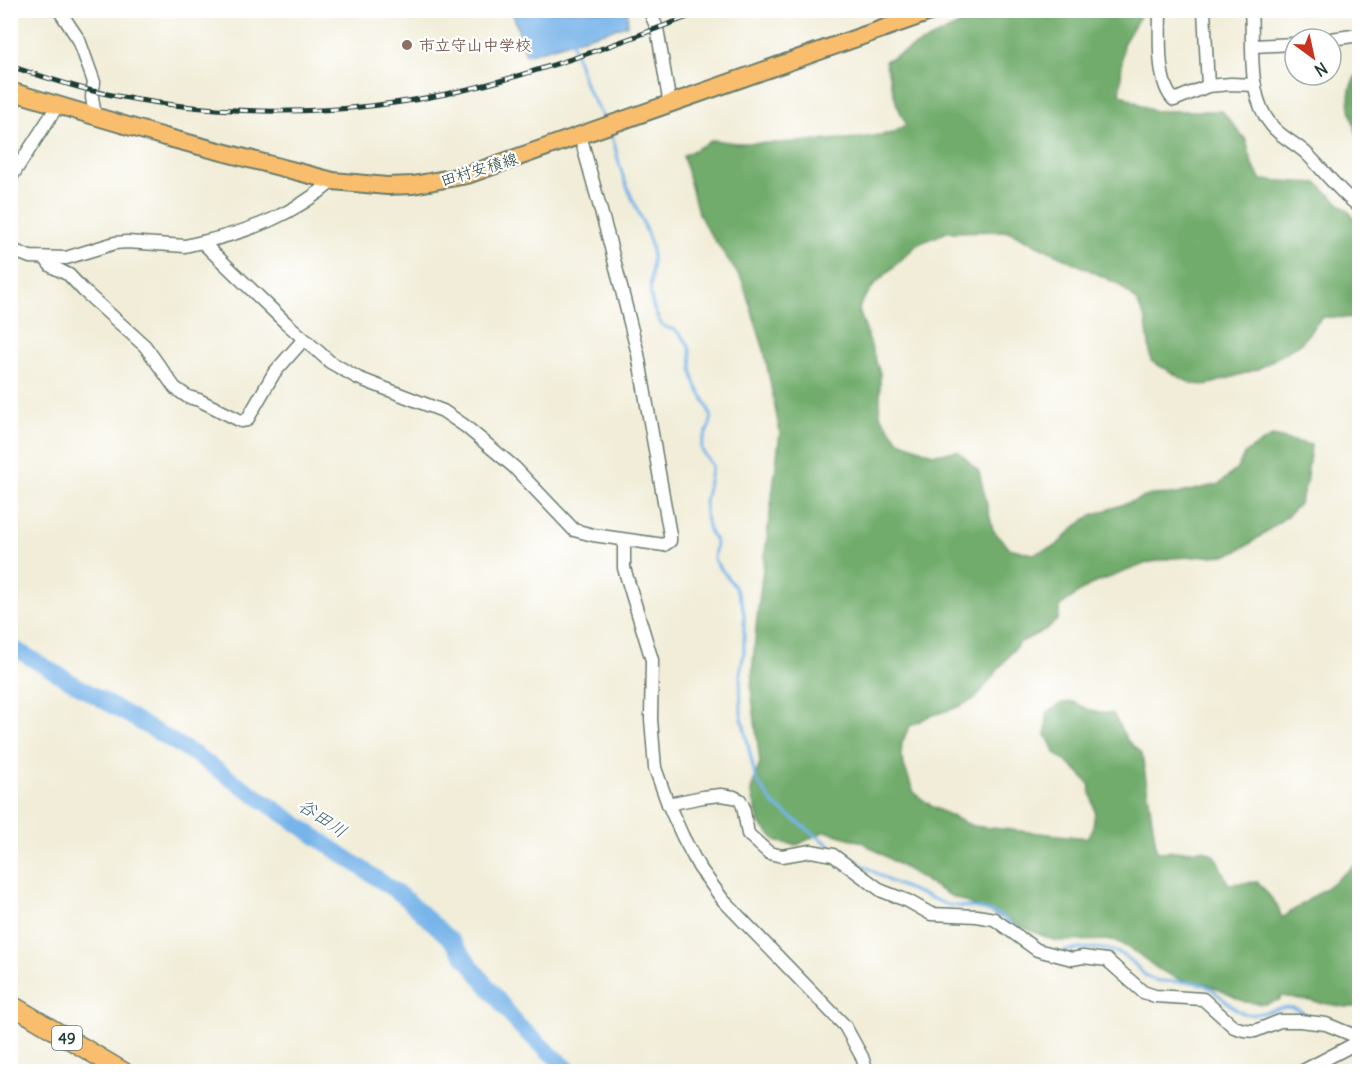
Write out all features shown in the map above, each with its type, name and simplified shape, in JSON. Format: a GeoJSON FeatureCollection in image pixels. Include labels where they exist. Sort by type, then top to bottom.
{"type":"FeatureCollection","features":[{"type":"Feature","properties":{"kind":"highway","name":"49"},"geometry":{"type":"LineString","coordinates":[[10,1004],[124,1071]]}},
{"type":"Feature","properties":{"kind":"main road","name":"田村安積線"},"geometry":{"type":"LineString","coordinates":[[10,91],[165,137],[333,181],[387,186],[413,185],[467,175],[936,10]]}},
{"type":"Feature","properties":{"kind":"street"},"geometry":{"type":"LineString","coordinates":[[59,10],[79,40],[94,82],[92,97],[95,116]]}},
{"type":"Feature","properties":{"kind":"street"},"geometry":{"type":"LineString","coordinates":[[1160,10],[1163,77],[1169,95],[1176,100],[1208,86],[1255,85]]}},
{"type":"Feature","properties":{"kind":"street"},"geometry":{"type":"LineString","coordinates":[[1204,10],[1208,86]]}},
{"type":"Feature","properties":{"kind":"street"},"geometry":{"type":"LineString","coordinates":[[1251,10],[1252,68],[1262,111],[1272,126],[1305,152],[1359,207]]}},
{"type":"Feature","properties":{"kind":"street"},"geometry":{"type":"LineString","coordinates":[[651,11],[657,28],[670,105]]}},
{"type":"Feature","properties":{"kind":"street"},"geometry":{"type":"LineString","coordinates":[[1343,37],[1359,35]]}},
{"type":"Feature","properties":{"kind":"street"},"geometry":{"type":"LineString","coordinates":[[1253,46],[1283,45]]}},
{"type":"Feature","properties":{"kind":"street"},"geometry":{"type":"LineString","coordinates":[[10,179],[58,105]]}},
{"type":"Feature","properties":{"kind":"street"},"geometry":{"type":"LineString","coordinates":[[202,242],[226,268],[304,339],[343,370],[443,411],[465,426],[507,460],[574,530],[664,545],[670,541],[670,535],[638,354],[580,135]]}},
{"type":"Feature","properties":{"kind":"street"},"geometry":{"type":"LineString","coordinates":[[10,249],[30,256],[66,258],[115,243],[185,246],[223,237],[282,216],[333,181]]}},
{"type":"Feature","properties":{"kind":"street"},"geometry":{"type":"LineString","coordinates":[[45,258],[51,266],[69,275],[145,346],[175,388],[188,397],[199,400],[241,421],[247,420],[274,373],[304,339]]}},
{"type":"Feature","properties":{"kind":"street"},"geometry":{"type":"LineString","coordinates":[[624,540],[624,568],[652,660],[653,754],[655,768],[668,804],[691,854],[710,885],[845,1026],[867,1071]]}},
{"type":"Feature","properties":{"kind":"street"},"geometry":{"type":"LineString","coordinates":[[668,804],[721,795],[734,797],[740,800],[743,807],[748,834],[769,853],[782,856],[811,851],[833,855],[882,891],[909,901],[931,914],[994,919],[1037,950],[1072,959],[1083,957],[1107,960],[1143,992],[1155,996],[1203,999],[1234,1027],[1255,1031],[1280,1021],[1300,1021],[1326,1024],[1359,1040]]}},
{"type":"Feature","properties":{"kind":"street"},"geometry":{"type":"LineString","coordinates":[[1301,1071],[1359,1040]]}},
{"type":"Feature","properties":{"kind":"green space"},"geometry":{"type":"Polygon","coordinates":[[[987,11],[1143,11],[1123,44],[1120,94],[1153,111],[1222,111],[1246,140],[1252,164],[1261,180],[1317,183],[1351,214],[1359,224],[1359,318],[1322,317],[1301,343],[1258,369],[1207,385],[1192,384],[1151,361],[1146,321],[1136,300],[1118,284],[1008,231],[947,232],[918,244],[875,284],[861,303],[859,310],[880,373],[880,415],[899,441],[933,454],[958,451],[979,472],[993,530],[1009,548],[1033,554],[1056,546],[1076,526],[1092,515],[1151,495],[1177,494],[1219,484],[1237,469],[1245,453],[1273,436],[1311,445],[1306,484],[1299,504],[1286,517],[1248,545],[1228,555],[1172,558],[1147,563],[1090,585],[1060,606],[1058,619],[1047,629],[1019,643],[975,699],[927,717],[909,727],[902,743],[901,757],[914,793],[933,807],[973,826],[1087,838],[1093,827],[1095,811],[1089,784],[1056,754],[1046,735],[1047,713],[1062,703],[1073,702],[1092,711],[1113,714],[1127,740],[1142,754],[1157,852],[1204,850],[1216,857],[1228,884],[1258,882],[1277,905],[1282,918],[1359,862],[1359,1007],[1345,1007],[1282,996],[1279,1000],[1265,1004],[1245,1002],[1207,984],[1181,980],[1158,969],[1137,953],[1114,940],[1055,941],[947,894],[862,842],[825,831],[797,845],[778,842],[759,823],[751,790],[760,763],[751,688],[757,617],[780,433],[764,350],[742,280],[705,226],[697,209],[683,156],[713,140],[736,143],[777,143],[861,138],[893,133],[906,124],[897,105],[885,61],[987,11]]]}},
{"type":"Feature","properties":{"kind":"green space"},"geometry":{"type":"Polygon","coordinates":[[[1359,73],[1359,140],[1351,114],[1349,96],[1350,87],[1359,73]]]}},
{"type":"Feature","properties":{"kind":"water"},"geometry":{"type":"Polygon","coordinates":[[[512,11],[628,11],[627,25],[526,55],[512,11]]]}},
{"type":"Feature","properties":{"kind":"waterway"},"geometry":{"type":"LineString","coordinates":[[571,39],[586,87],[605,121]]}},
{"type":"Feature","properties":{"kind":"waterway"},"geometry":{"type":"LineString","coordinates":[[609,129],[625,182],[651,246],[650,287],[656,314],[661,324],[675,330],[687,344],[690,350],[693,377],[710,414],[711,419],[702,446],[712,466],[705,513],[709,530],[716,543],[714,560],[735,587],[742,603],[744,653],[740,673],[741,713],[756,780],[773,804],[832,847],[891,882],[948,905],[978,908],[1000,915],[1012,925]]}},
{"type":"Feature","properties":{"kind":"waterway","name":"谷田川"},"geometry":{"type":"LineString","coordinates":[[10,646],[196,755],[404,897],[451,940],[519,1026],[572,1072]]}},
{"type":"Feature","properties":{"kind":"waterway"},"geometry":{"type":"LineString","coordinates":[[1064,951],[1098,948],[1115,951],[1130,960],[1151,979],[1204,985],[1243,1013],[1257,1014],[1291,1007],[1309,1017]]}},
{"type":"Feature","properties":{"kind":"waterway"},"geometry":{"type":"LineString","coordinates":[[1344,1026],[1360,1027]]}},
{"type":"Feature","properties":{"kind":"railway"},"geometry":{"type":"LineString","coordinates":[[10,66],[93,91],[138,100],[231,110],[326,110],[419,99],[495,82],[586,54],[706,10]]}},
{"type":"Feature","properties":{"kind":"place","name":"市立守山中学校"},"geometry":{"type":"Point","coordinates":[407,45]}}]}
